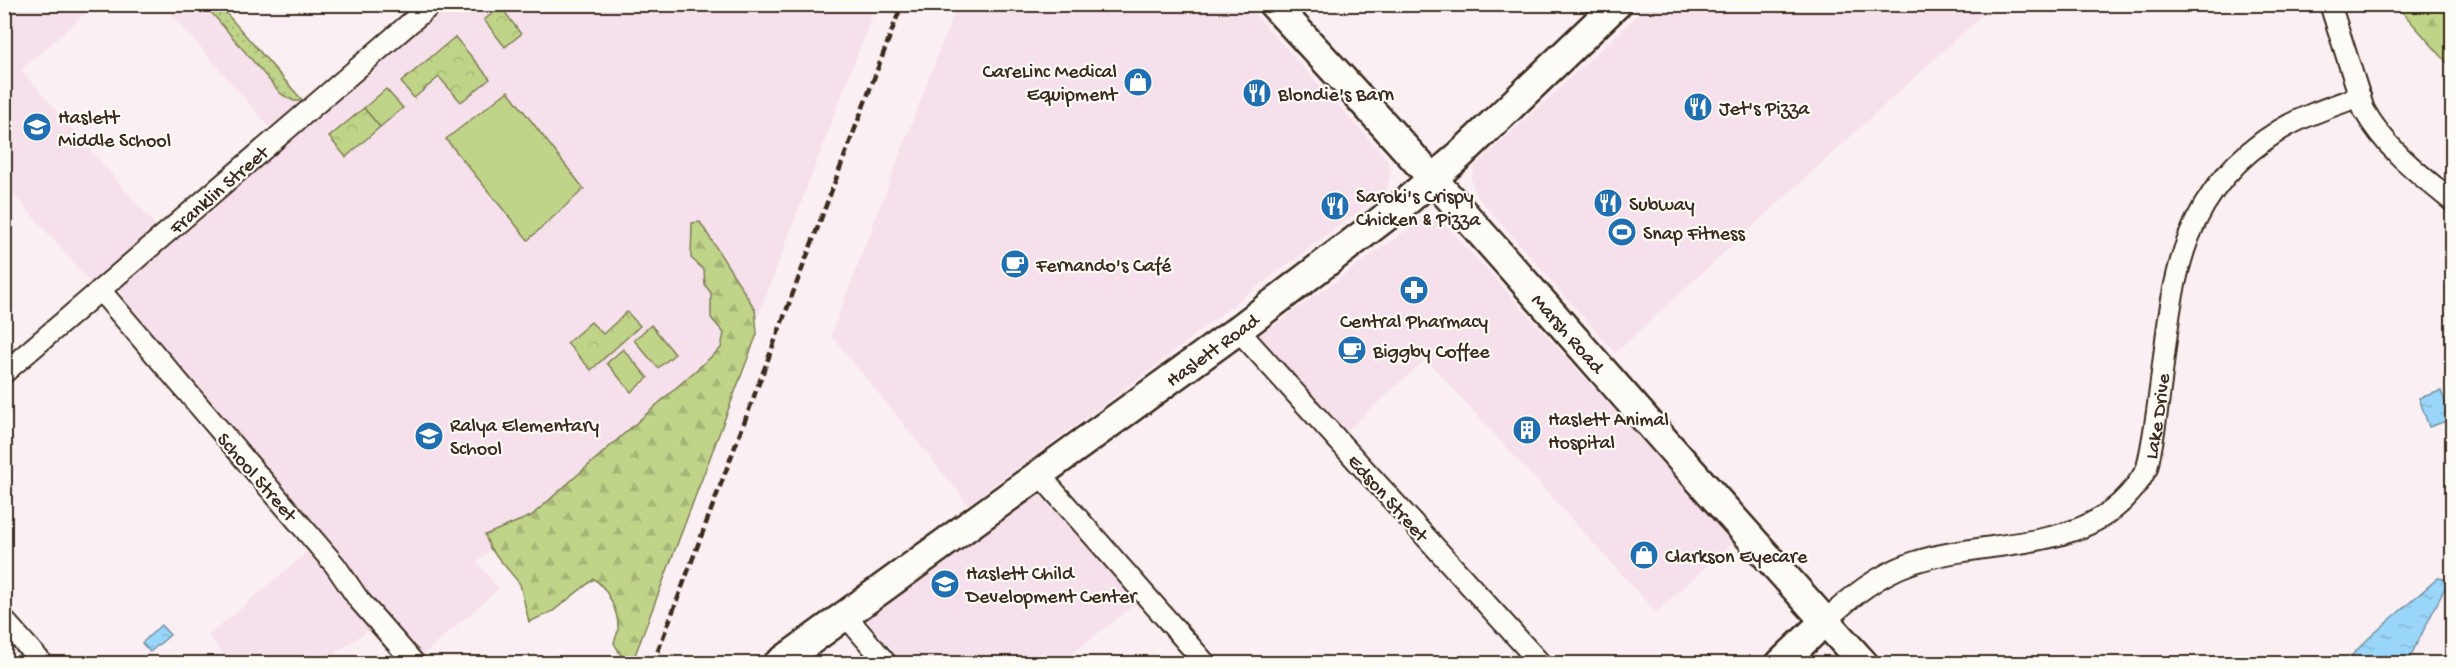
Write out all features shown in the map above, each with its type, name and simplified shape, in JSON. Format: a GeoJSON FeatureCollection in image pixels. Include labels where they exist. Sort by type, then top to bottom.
{"type":"FeatureCollection","features":[{"type":"Feature","properties":{"kind":"main road","name":"Marsh Road"},"geometry":{"type":"LineString","coordinates":[[1273,4],[1432,178],[1864,663]]}},
{"type":"Feature","properties":{"kind":"main road","name":"Haslett Road"},"geometry":{"type":"LineString","coordinates":[[778,663],[1238,330],[1432,178],[1617,4]]}},
{"type":"Feature","properties":{"kind":"main road","name":"Lake Drive"},"geometry":{"type":"LineString","coordinates":[[1780,663],[1825,621]]}},
{"type":"Feature","properties":{"kind":"street","name":"Franklin Street"},"geometry":{"type":"LineString","coordinates":[[4,374],[432,4]]}},
{"type":"Feature","properties":{"kind":"street"},"geometry":{"type":"LineString","coordinates":[[2330,4],[2360,96],[2372,124],[2394,152],[2452,201]]}},
{"type":"Feature","properties":{"kind":"street","name":"Lake Drive"},"geometry":{"type":"LineString","coordinates":[[1825,621],[1867,586],[1910,563],[2074,531],[2096,522],[2122,503],[2147,468],[2172,291],[2184,246],[2205,205],[2231,170],[2262,142],[2298,120],[2360,96]]}},
{"type":"Feature","properties":{"kind":"street","name":"School Street"},"geometry":{"type":"LineString","coordinates":[[100,290],[335,564],[359,600],[415,663]]}},
{"type":"Feature","properties":{"kind":"street","name":"Edson Street"},"geometry":{"type":"LineString","coordinates":[[1238,330],[1541,663]]}},
{"type":"Feature","properties":{"kind":"street"},"geometry":{"type":"LineString","coordinates":[[1039,474],[1206,663]]}},
{"type":"Feature","properties":{"kind":"street"},"geometry":{"type":"LineString","coordinates":[[845,615],[887,663]]}},
{"type":"Feature","properties":{"kind":"street"},"geometry":{"type":"LineString","coordinates":[[4,620],[43,663]]}},
{"type":"Feature","properties":{"kind":"shaded area","name":"Haslett Middle School"},"geometry":{"type":"Polygon","coordinates":[[[4,5],[95,5],[21,70],[157,227],[91,283],[5,184],[4,5]]]}},
{"type":"Feature","properties":{"kind":"shaded area"},"geometry":{"type":"Polygon","coordinates":[[[164,5],[219,5],[303,101],[271,129],[164,5]]]}},
{"type":"Feature","properties":{"kind":"shaded area","name":"Ralya Elementary School"},"geometry":{"type":"Polygon","coordinates":[[[446,5],[876,5],[759,314],[477,562],[499,589],[419,658],[364,594],[343,558],[123,304],[120,291],[125,280],[446,5]]]}},
{"type":"Feature","properties":{"kind":"shaded area"},"geometry":{"type":"Polygon","coordinates":[[[957,5],[1246,5],[1387,159],[1391,172],[1388,186],[1383,193],[1204,327],[1156,366],[968,504],[831,335],[957,5]]]}},
{"type":"Feature","properties":{"kind":"shaded area"},"geometry":{"type":"Polygon","coordinates":[[[1649,5],[1993,5],[1615,353],[1476,195],[1471,179],[1475,166],[1649,5]]]}},
{"type":"Feature","properties":{"kind":"shaded area"},"geometry":{"type":"Polygon","coordinates":[[[1431,218],[1441,221],[1449,228],[1733,542],[1656,612],[1426,359],[1342,435],[1255,339],[1419,221],[1431,218]]]}},
{"type":"Feature","properties":{"kind":"shaded area"},"geometry":{"type":"Polygon","coordinates":[[[1036,491],[1138,602],[1060,663],[904,663],[863,616],[1036,491]]]}},
{"type":"Feature","properties":{"kind":"shaded area"},"geometry":{"type":"Polygon","coordinates":[[[313,547],[373,627],[321,663],[232,663],[208,636],[313,547]]]}},
{"type":"Feature","properties":{"kind":"green space"},"geometry":{"type":"Polygon","coordinates":[[[205,5],[219,5],[303,101],[294,101],[281,94],[205,5]]]}},
{"type":"Feature","properties":{"kind":"green space"},"geometry":{"type":"Polygon","coordinates":[[[2396,5],[2452,5],[2452,68],[2396,5]]]}},
{"type":"Feature","properties":{"kind":"green space"},"geometry":{"type":"Polygon","coordinates":[[[501,7],[521,34],[505,47],[484,20],[501,7]]]}},
{"type":"Feature","properties":{"kind":"green space"},"geometry":{"type":"Polygon","coordinates":[[[455,37],[490,79],[461,102],[439,77],[414,98],[401,82],[455,37]]]}},
{"type":"Feature","properties":{"kind":"green space"},"geometry":{"type":"Polygon","coordinates":[[[386,89],[403,108],[380,127],[364,108],[386,89]]]}},
{"type":"Feature","properties":{"kind":"green space"},"geometry":{"type":"Polygon","coordinates":[[[508,91],[584,189],[528,240],[446,139],[508,91]]]}},
{"type":"Feature","properties":{"kind":"green space"},"geometry":{"type":"Polygon","coordinates":[[[364,108],[380,127],[346,157],[329,137],[364,108]]]}},
{"type":"Feature","properties":{"kind":"green space"},"geometry":{"type":"Polygon","coordinates":[[[700,222],[755,309],[757,334],[632,663],[625,663],[614,643],[618,623],[614,608],[608,594],[599,583],[594,579],[553,611],[529,622],[520,584],[490,548],[485,535],[531,516],[721,348],[724,333],[711,318],[711,293],[705,285],[704,270],[691,258],[692,223],[700,222]]]}},
{"type":"Feature","properties":{"kind":"green space"},"geometry":{"type":"Polygon","coordinates":[[[627,312],[640,326],[591,370],[567,343],[591,322],[603,334],[627,312]]]}},
{"type":"Feature","properties":{"kind":"green space"},"geometry":{"type":"Polygon","coordinates":[[[651,325],[675,354],[658,368],[634,340],[651,325]]]}},
{"type":"Feature","properties":{"kind":"green space"},"geometry":{"type":"Polygon","coordinates":[[[623,349],[648,378],[631,392],[607,363],[623,349]]]}},
{"type":"Feature","properties":{"kind":"water"},"geometry":{"type":"Polygon","coordinates":[[[2441,391],[2452,419],[2429,427],[2419,398],[2441,391]]]}},
{"type":"Feature","properties":{"kind":"water"},"geometry":{"type":"Polygon","coordinates":[[[2438,578],[2444,579],[2446,586],[2407,663],[2344,663],[2370,637],[2438,578]]]}},
{"type":"Feature","properties":{"kind":"water"},"geometry":{"type":"Polygon","coordinates":[[[161,625],[170,635],[150,652],[142,643],[161,625]]]}},
{"type":"Feature","properties":{"kind":"railway"},"geometry":{"type":"LineString","coordinates":[[653,664],[902,4]]}},
{"type":"Feature","properties":{"kind":"place","name":"CareLinc Medical Equipment"},"geometry":{"type":"Point","coordinates":[1138,82]}},
{"type":"Feature","properties":{"kind":"place","name":"Blondie's Barn"},"geometry":{"type":"Point","coordinates":[1257,93]}},
{"type":"Feature","properties":{"kind":"place","name":"Jet's Pizza"},"geometry":{"type":"Point","coordinates":[1698,107]}},
{"type":"Feature","properties":{"kind":"place","name":"Haslett Middle School"},"geometry":{"type":"Point","coordinates":[37,127]}},
{"type":"Feature","properties":{"kind":"place","name":"Subway"},"geometry":{"type":"Point","coordinates":[1608,203]}},
{"type":"Feature","properties":{"kind":"place","name":"Saroki's Crispy Chicken & Pizza"},"geometry":{"type":"Point","coordinates":[1335,206]}},
{"type":"Feature","properties":{"kind":"place","name":"Snap Fitness"},"geometry":{"type":"Point","coordinates":[1622,232]}},
{"type":"Feature","properties":{"kind":"place","name":"Fernando's Café"},"geometry":{"type":"Point","coordinates":[1015,264]}},
{"type":"Feature","properties":{"kind":"place","name":"Central Pharmacy"},"geometry":{"type":"Point","coordinates":[1414,290]}},
{"type":"Feature","properties":{"kind":"place","name":"Biggby Coffee"},"geometry":{"type":"Point","coordinates":[1352,350]}},
{"type":"Feature","properties":{"kind":"place","name":"Haslett Animal Hospital"},"geometry":{"type":"Point","coordinates":[1527,430]}},
{"type":"Feature","properties":{"kind":"place","name":"Ralya Elementary School"},"geometry":{"type":"Point","coordinates":[429,436]}},
{"type":"Feature","properties":{"kind":"place","name":"Clarkson Eyecare"},"geometry":{"type":"Point","coordinates":[1644,555]}},
{"type":"Feature","properties":{"kind":"place","name":"Haslett Child Development Center"},"geometry":{"type":"Point","coordinates":[945,584]}}]}
